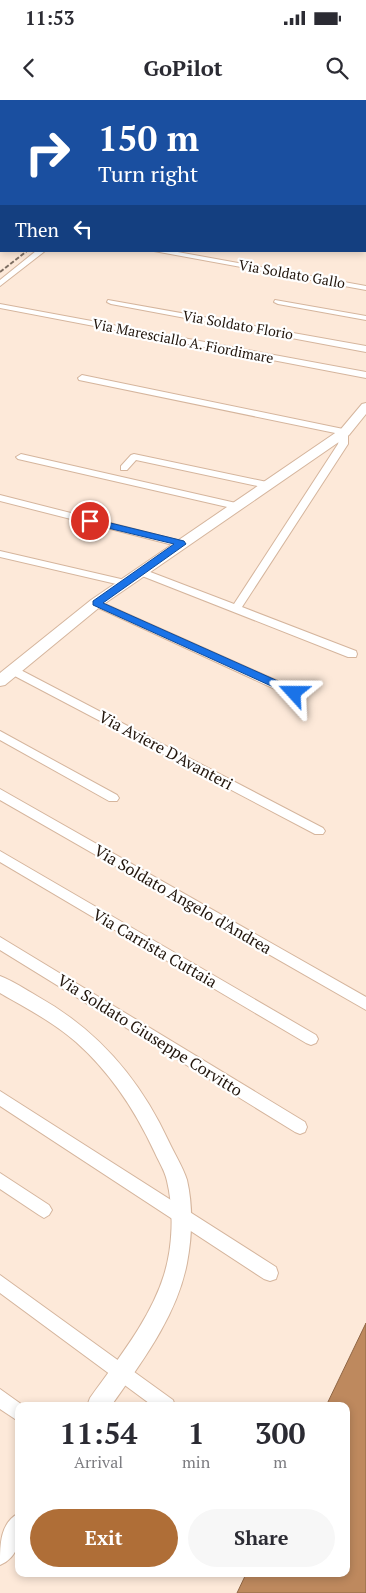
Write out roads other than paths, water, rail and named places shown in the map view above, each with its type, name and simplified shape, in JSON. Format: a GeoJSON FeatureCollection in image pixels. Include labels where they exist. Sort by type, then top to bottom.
{"type":"FeatureCollection","features":[{"type":"Feature","properties":{"kind":"street"},"geometry":{"type":"LineString","coordinates":[[0,284],[40,252]]}},
{"type":"Feature","properties":{"kind":"street","name":"Via Soldato Gallo"},"geometry":{"type":"LineString","coordinates":[[164,252],[366,288]]}},
{"type":"Feature","properties":{"kind":"street","name":"Via Soldato Florio"},"geometry":{"type":"LineString","coordinates":[[111,302],[366,349]]}},
{"type":"Feature","properties":{"kind":"street"},"geometry":{"type":"LineString","coordinates":[[278,302],[366,318]]}},
{"type":"Feature","properties":{"kind":"street","name":"Via Maresciallo A. Fiordimare"},"geometry":{"type":"LineString","coordinates":[[0,306],[366,375]]}},
{"type":"Feature","properties":{"kind":"street"},"geometry":{"type":"LineString","coordinates":[[82,378],[345,432]]}},
{"type":"Feature","properties":{"kind":"street"},"geometry":{"type":"LineString","coordinates":[[0,682],[96,603],[345,432],[366,406]]}},
{"type":"Feature","properties":{"kind":"street"},"geometry":{"type":"LineString","coordinates":[[236,608],[343,444],[345,432]]}},
{"type":"Feature","properties":{"kind":"street"},"geometry":{"type":"LineString","coordinates":[[21,457],[236,506]]}},
{"type":"Feature","properties":{"kind":"street"},"geometry":{"type":"LineString","coordinates":[[124,468],[134,457],[267,485]]}},
{"type":"Feature","properties":{"kind":"street"},"geometry":{"type":"LineString","coordinates":[[0,498],[181,544]]}},
{"type":"Feature","properties":{"kind":"street"},"geometry":{"type":"LineString","coordinates":[[0,554],[126,583]]}},
{"type":"Feature","properties":{"kind":"street"},"geometry":{"type":"LineString","coordinates":[[141,572],[352,654]]}},
{"type":"Feature","properties":{"kind":"street"},"geometry":{"type":"LineString","coordinates":[[96,603],[294,693]]}},
{"type":"Feature","properties":{"kind":"street","name":"Via Aviere D'Avanteri"},"geometry":{"type":"LineString","coordinates":[[13,670],[319,831]]}},
{"type":"Feature","properties":{"kind":"street"},"geometry":{"type":"LineString","coordinates":[[0,734],[113,798]]}},
{"type":"Feature","properties":{"kind":"street","name":"Via Soldato Angelo d'Andrea"},"geometry":{"type":"LineString","coordinates":[[0,794],[366,1004]]}},
{"type":"Feature","properties":{"kind":"street","name":"Via Carrista Cuttaia"},"geometry":{"type":"LineString","coordinates":[[0,856],[311,1039]]}},
{"type":"Feature","properties":{"kind":"street","name":"Via Soldato Giuseppe Corvitto"},"geometry":{"type":"LineString","coordinates":[[0,943],[300,1127]]}},
{"type":"Feature","properties":{"kind":"street"},"geometry":{"type":"LineString","coordinates":[[0,984],[48,1011],[82,1036],[106,1059],[132,1090],[160,1142],[177,1181],[181,1247],[174,1275],[162,1307],[101,1402]]}},
{"type":"Feature","properties":{"kind":"street"},"geometry":{"type":"LineString","coordinates":[[0,1098],[270,1273]]}},
{"type":"Feature","properties":{"kind":"street"},"geometry":{"type":"LineString","coordinates":[[0,1180],[44,1210]]}},
{"type":"Feature","properties":{"kind":"street"},"geometry":{"type":"LineString","coordinates":[[0,1283],[162,1402]]}},
{"type":"Feature","properties":{"kind":"street"},"geometry":{"type":"LineString","coordinates":[[0,1398],[15,1410]]}},
{"type":"Feature","properties":{"kind":"street"},"geometry":{"type":"LineString","coordinates":[[0,1553],[15,1531]]}},
{"type":"Feature","properties":{"kind":"railway"},"geometry":{"type":"LineString","coordinates":[[0,272],[26,252]]}}]}
